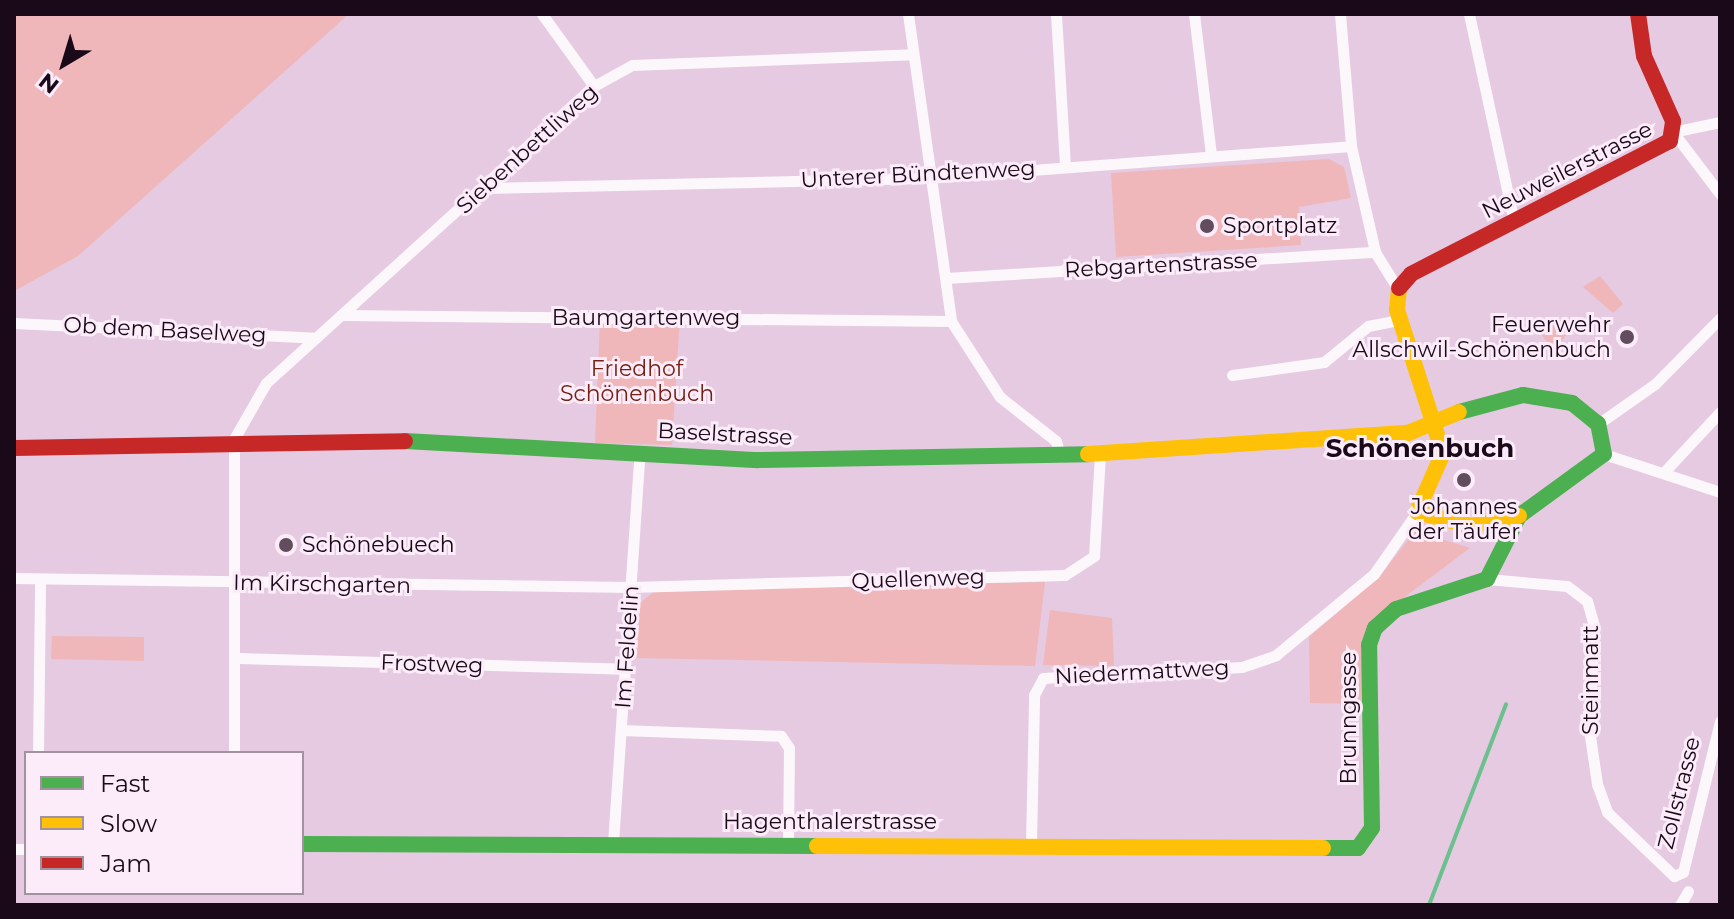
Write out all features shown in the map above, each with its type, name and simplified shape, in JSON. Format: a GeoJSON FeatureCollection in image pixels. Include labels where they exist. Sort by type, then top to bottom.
{"type":"FeatureCollection","features":[{"type":"Feature","properties":{"kind":"street"},"geometry":{"type":"LineString","coordinates":[[542,14],[594,86]]}},
{"type":"Feature","properties":{"kind":"street"},"geometry":{"type":"LineString","coordinates":[[908,14],[927,178],[951,321],[1000,397],[1056,441],[1060,456]]}},
{"type":"Feature","properties":{"kind":"street"},"geometry":{"type":"LineString","coordinates":[[1056,14],[1065,167]]}},
{"type":"Feature","properties":{"kind":"street"},"geometry":{"type":"LineString","coordinates":[[1194,14],[1211,155]]}},
{"type":"Feature","properties":{"kind":"street"},"geometry":{"type":"LineString","coordinates":[[1340,14],[1351,146],[1375,252],[1398,289],[1400,320],[1442,467],[1417,512],[1471,526],[1519,516],[1604,454]]}},
{"type":"Feature","properties":{"kind":"street"},"geometry":{"type":"LineString","coordinates":[[1469,14],[1514,223]]}},
{"type":"Feature","properties":{"kind":"street","name":"Neuweilerstrasse"},"geometry":{"type":"LineString","coordinates":[[1398,289],[1411,274],[1663,148],[1673,132],[1644,56],[1638,14]]}},
{"type":"Feature","properties":{"kind":"street","name":"Siebenbettliweg"},"geometry":{"type":"LineString","coordinates":[[234,439],[266,383],[594,86],[641,62],[913,54]]}},
{"type":"Feature","properties":{"kind":"street"},"geometry":{"type":"LineString","coordinates":[[1720,122],[1673,132],[1720,194]]}},
{"type":"Feature","properties":{"kind":"street","name":"Unterer Bündtenweg"},"geometry":{"type":"LineString","coordinates":[[483,188],[927,178],[1351,146]]}},
{"type":"Feature","properties":{"kind":"street","name":"Rebgartenstrasse"},"geometry":{"type":"LineString","coordinates":[[946,278],[1375,252]]}},
{"type":"Feature","properties":{"kind":"street","name":"Baumgartenweg"},"geometry":{"type":"LineString","coordinates":[[341,315],[951,321]]}},
{"type":"Feature","properties":{"kind":"street"},"geometry":{"type":"LineString","coordinates":[[1598,424],[1655,384],[1720,318]]}},
{"type":"Feature","properties":{"kind":"street"},"geometry":{"type":"LineString","coordinates":[[1232,375],[1324,362],[1368,326],[1400,320]]}},
{"type":"Feature","properties":{"kind":"street","name":"Ob dem Baselweg"},"geometry":{"type":"LineString","coordinates":[[14,323],[316,338]]}},
{"type":"Feature","properties":{"kind":"street"},"geometry":{"type":"LineString","coordinates":[[1430,421],[1523,395],[1572,403],[1598,424],[1604,454]]}},
{"type":"Feature","properties":{"kind":"street"},"geometry":{"type":"LineString","coordinates":[[1665,471],[1720,412]]}},
{"type":"Feature","properties":{"kind":"street","name":"Baselstrasse"},"geometry":{"type":"LineString","coordinates":[[14,448],[234,439],[640,451],[758,460],[1060,456],[1408,433],[1430,421]]}},
{"type":"Feature","properties":{"kind":"street"},"geometry":{"type":"LineString","coordinates":[[234,439],[232,583],[238,658],[234,751]]}},
{"type":"Feature","properties":{"kind":"street","name":"Im Feldelin"},"geometry":{"type":"LineString","coordinates":[[613,843],[640,451]]}},
{"type":"Feature","properties":{"kind":"street","name":"Quellenweg"},"geometry":{"type":"LineString","coordinates":[[631,587],[1065,575],[1094,556],[1100,454]]}},
{"type":"Feature","properties":{"kind":"street"},"geometry":{"type":"LineString","coordinates":[[1604,454],[1665,471],[1720,492]]}},
{"type":"Feature","properties":{"kind":"street","name":"Niedermattweg"},"geometry":{"type":"LineString","coordinates":[[1031,844],[1034,695],[1043,678],[1242,667],[1276,655],[1374,574],[1417,512]]}},
{"type":"Feature","properties":{"kind":"street"},"geometry":{"type":"LineString","coordinates":[[1487,579],[1519,516]]}},
{"type":"Feature","properties":{"kind":"street","name":"Im Kirschgarten"},"geometry":{"type":"LineString","coordinates":[[14,578],[631,587]]}},
{"type":"Feature","properties":{"kind":"street"},"geometry":{"type":"LineString","coordinates":[[38,751],[40,579]]}},
{"type":"Feature","properties":{"kind":"street","name":"Brunngasse"},"geometry":{"type":"LineString","coordinates":[[1358,848],[1372,828],[1369,645],[1375,628],[1396,609],[1487,579]]}},
{"type":"Feature","properties":{"kind":"street","name":"Steinmatt"},"geometry":{"type":"LineString","coordinates":[[1487,579],[1567,586],[1587,601],[1594,626],[1589,729],[1597,784],[1626,833],[1674,876],[1681,875]]}},
{"type":"Feature","properties":{"kind":"street","name":"Frostweg"},"geometry":{"type":"LineString","coordinates":[[238,658],[625,669]]}},
{"type":"Feature","properties":{"kind":"street","name":"Zollstrasse"},"geometry":{"type":"LineString","coordinates":[[1681,875],[1720,721]]}},
{"type":"Feature","properties":{"kind":"street"},"geometry":{"type":"LineString","coordinates":[[621,730],[781,736],[789,748],[788,845]]}},
{"type":"Feature","properties":{"kind":"street","name":"Hagenthalerstrasse"},"geometry":{"type":"LineString","coordinates":[[304,844],[1031,844],[1358,848]]}},
{"type":"Feature","properties":{"kind":"street"},"geometry":{"type":"LineString","coordinates":[[1680,905],[1688,891]]}},
{"type":"Feature","properties":{"kind":"green space"},"geometry":{"type":"Polygon","coordinates":[[[14,14],[349,14],[78,256],[14,291],[14,14]]]}},
{"type":"Feature","properties":{"kind":"green space","name":"Sportplatz"},"geometry":{"type":"Polygon","coordinates":[[[1329,159],[1344,167],[1351,198],[1299,207],[1301,245],[1116,257],[1111,173],[1329,159]]]}},
{"type":"Feature","properties":{"kind":"green space"},"geometry":{"type":"Polygon","coordinates":[[[1600,276],[1623,304],[1613,313],[1583,287],[1600,276]]]}},
{"type":"Feature","properties":{"kind":"green space","name":"Friedhof Schönenbuch"},"geometry":{"type":"Polygon","coordinates":[[[680,317],[672,445],[595,443],[600,319],[680,317]]]}},
{"type":"Feature","properties":{"kind":"green space"},"geometry":{"type":"Polygon","coordinates":[[[1554,317],[1563,321],[1567,330],[1563,339],[1554,343],[1545,339],[1541,330],[1545,321],[1554,317]]]}},
{"type":"Feature","properties":{"kind":"green space"},"geometry":{"type":"Polygon","coordinates":[[[1415,531],[1470,548],[1370,623],[1364,704],[1310,703],[1309,637],[1379,577],[1415,531]]]}},
{"type":"Feature","properties":{"kind":"green space"},"geometry":{"type":"Polygon","coordinates":[[[1045,582],[1035,666],[637,658],[640,603],[655,591],[1045,582]]]}},
{"type":"Feature","properties":{"kind":"green space"},"geometry":{"type":"Polygon","coordinates":[[[1050,610],[1112,618],[1114,666],[1043,665],[1050,610]]]}},
{"type":"Feature","properties":{"kind":"green space"},"geometry":{"type":"Polygon","coordinates":[[[52,636],[144,637],[144,661],[51,659],[52,636]]]}},
{"type":"Feature","properties":{"kind":"waterway"},"geometry":{"type":"LineString","coordinates":[[1429,905],[1506,704]]}},
{"type":"Feature","properties":{"kind":"traffic: fast"},"geometry":{"type":"LineString","coordinates":[[1323,848],[1358,848],[1372,828],[1369,645],[1375,628],[1396,609],[1487,579],[1519,516],[1604,454],[1598,424],[1572,403],[1523,395],[1459,412]]}},
{"type":"Feature","properties":{"kind":"traffic: fast"},"geometry":{"type":"LineString","coordinates":[[405,441],[758,460],[1088,454]]}},
{"type":"Feature","properties":{"kind":"traffic: fast"},"geometry":{"type":"LineString","coordinates":[[304,844],[817,846]]}},
{"type":"Feature","properties":{"kind":"traffic: slow"},"geometry":{"type":"LineString","coordinates":[[1399,288],[1397,310],[1443,453],[1417,512],[1471,526],[1519,516]]}},
{"type":"Feature","properties":{"kind":"traffic: slow"},"geometry":{"type":"LineString","coordinates":[[1088,454],[1408,433],[1459,412]]}},
{"type":"Feature","properties":{"kind":"traffic: slow"},"geometry":{"type":"LineString","coordinates":[[817,846],[1323,848]]}},
{"type":"Feature","properties":{"kind":"traffic: jam"},"geometry":{"type":"LineString","coordinates":[[1399,288],[1411,274],[1670,141],[1673,121],[1644,56],[1638,14]]}},
{"type":"Feature","properties":{"kind":"traffic: jam"},"geometry":{"type":"LineString","coordinates":[[14,448],[405,441]]}},
{"type":"Feature","properties":{"kind":"place","name":"Sportplatz"},"geometry":{"type":"Point","coordinates":[1207,226]}},
{"type":"Feature","properties":{"kind":"place","name":"Feuerwehr Allschwil-Schönenbuch"},"geometry":{"type":"Point","coordinates":[1627,337]}},
{"type":"Feature","properties":{"kind":"place","name":"Johannes der Täufer"},"geometry":{"type":"Point","coordinates":[1464,480]}},
{"type":"Feature","properties":{"kind":"place","name":"Schönebuech"},"geometry":{"type":"Point","coordinates":[286,545]}},
{"type":"Feature","properties":{"kind":"district","name":"Schönenbuch"},"geometry":{"type":"Point","coordinates":[1420,449]}}]}
